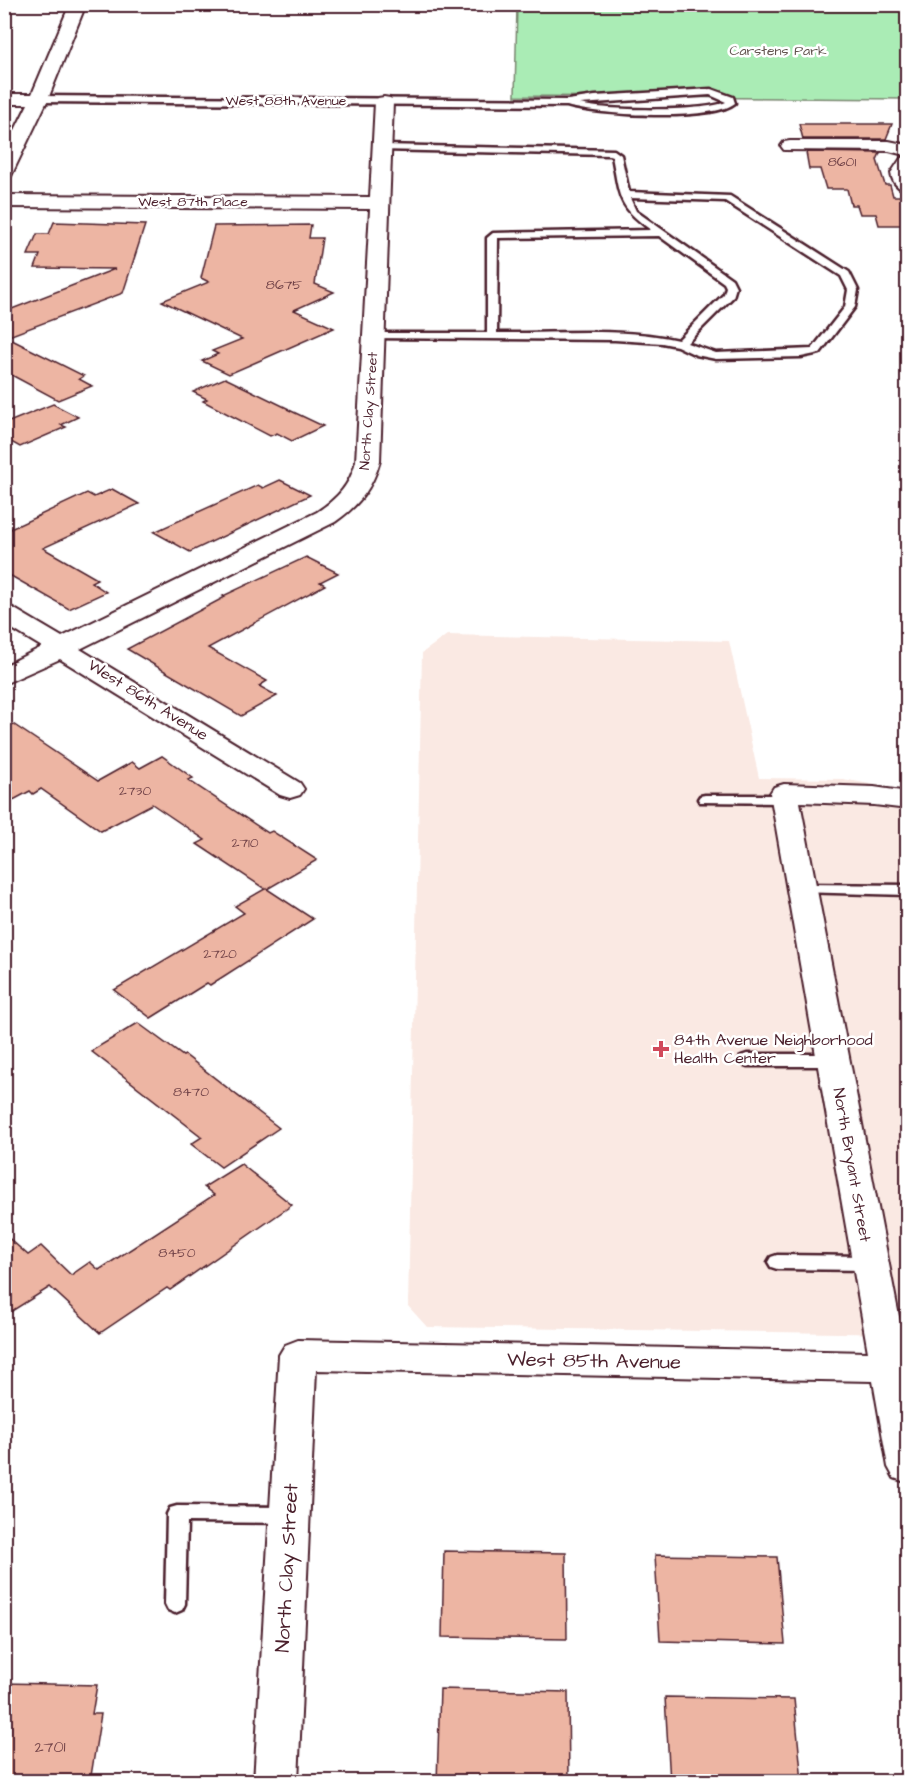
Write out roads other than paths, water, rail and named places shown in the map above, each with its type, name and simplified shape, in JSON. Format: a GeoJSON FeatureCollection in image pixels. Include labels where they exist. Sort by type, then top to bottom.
{"type":"FeatureCollection","features":[{"type":"Feature","properties":{"kind":"street"},"geometry":{"type":"LineString","coordinates":[[4,172],[39,99],[78,4]]}},
{"type":"Feature","properties":{"kind":"street","name":"West 88th Avenue"},"geometry":{"type":"LineString","coordinates":[[4,99],[39,99]]}},
{"type":"Feature","properties":{"kind":"street","name":"North Clay Street"},"geometry":{"type":"LineString","coordinates":[[4,676],[327,517],[351,499],[363,482],[368,461],[384,102]]}},
{"type":"Feature","properties":{"kind":"street"},"geometry":{"type":"LineString","coordinates":[[790,146],[889,146],[908,151]]}},
{"type":"Feature","properties":{"kind":"street"},"geometry":{"type":"LineString","coordinates":[[908,162],[900,173],[901,179],[908,186]]}},
{"type":"Feature","properties":{"kind":"street","name":"West 87th Place"},"geometry":{"type":"LineString","coordinates":[[4,201],[381,203]]}},
{"type":"Feature","properties":{"kind":"street","name":"West 86th Avenue"},"geometry":{"type":"LineString","coordinates":[[4,613],[290,789]]}},
{"type":"Feature","properties":{"kind":"street"},"geometry":{"type":"LineString","coordinates":[[785,796],[874,796],[908,801]]}},
{"type":"Feature","properties":{"kind":"street","name":"North Bryant Street"},"geometry":{"type":"LineString","coordinates":[[785,796],[908,1467]]}},
{"type":"Feature","properties":{"kind":"street","name":"North Clay Street"},"geometry":{"type":"LineString","coordinates":[[276,1782],[298,1354]]}},
{"type":"Feature","properties":{"kind":"street","name":"West 85th Avenue"},"geometry":{"type":"LineString","coordinates":[[298,1354],[889,1367]]}},
{"type":"Feature","properties":{"kind":"lane"},"geometry":{"type":"LineString","coordinates":[[711,92],[722,94],[730,99],[731,103],[725,108],[694,111],[599,109],[584,108],[568,103],[595,99],[711,92]]}},
{"type":"Feature","properties":{"kind":"lane","name":"West 88th Avenue"},"geometry":{"type":"LineString","coordinates":[[39,99],[568,103]]}},
{"type":"Feature","properties":{"kind":"lane"},"geometry":{"type":"LineString","coordinates":[[382,148],[611,152],[616,155],[627,204],[633,213],[728,281],[731,287],[729,295],[680,344]]}},
{"type":"Feature","properties":{"kind":"lane"},"geometry":{"type":"LineString","coordinates":[[374,336],[615,337],[662,340],[716,356],[801,354],[816,351],[850,307],[853,290],[845,274],[727,198],[626,195]]}},
{"type":"Feature","properties":{"kind":"lane"},"geometry":{"type":"LineString","coordinates":[[492,337],[492,238],[496,235],[660,233]]}},
{"type":"Feature","properties":{"kind":"lane"},"geometry":{"type":"LineString","coordinates":[[705,799],[785,796]]}},
{"type":"Feature","properties":{"kind":"lane"},"geometry":{"type":"LineString","coordinates":[[802,889],[908,890]]}},
{"type":"Feature","properties":{"kind":"lane"},"geometry":{"type":"LineString","coordinates":[[747,1060],[833,1060]]}},
{"type":"Feature","properties":{"kind":"lane"},"geometry":{"type":"LineString","coordinates":[[777,1262],[870,1263]]}},
{"type":"Feature","properties":{"kind":"lane"},"geometry":{"type":"LineString","coordinates":[[175,1604],[177,1514],[290,1515]]}},
{"type":"Feature","properties":{"kind":"place","name":"84th Avenue Neighborhood Health Center"},"geometry":{"type":"Point","coordinates":[661,1049]}},
{"type":"Feature","properties":{"kind":"park label","name":"Carstens Park"},"geometry":{"type":"Point","coordinates":[778,51]}}]}
